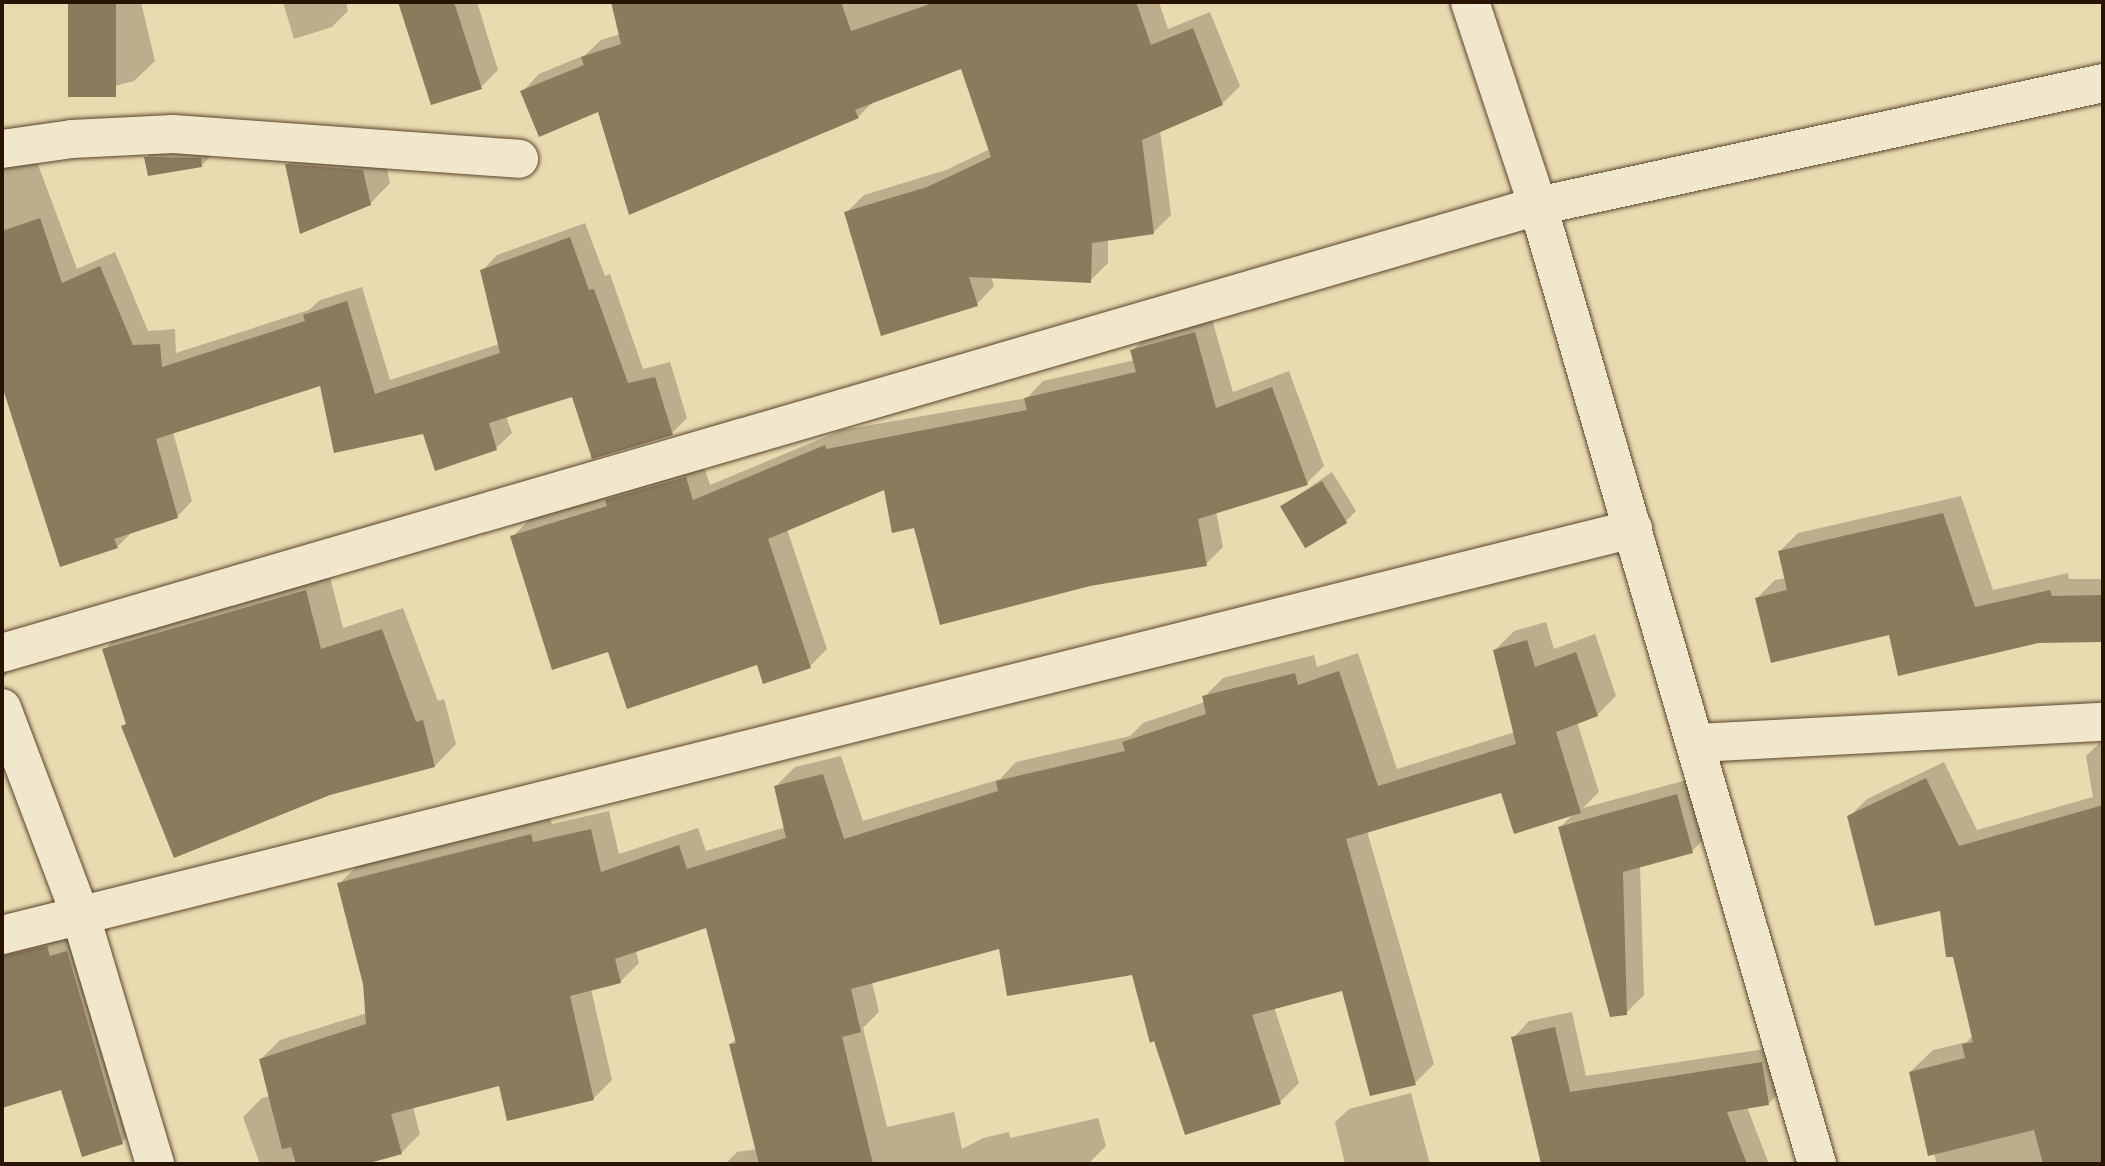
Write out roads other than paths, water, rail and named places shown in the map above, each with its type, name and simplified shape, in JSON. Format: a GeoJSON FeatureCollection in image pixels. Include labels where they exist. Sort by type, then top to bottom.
{"type":"FeatureCollection","features":[{"type":"Feature","properties":{"kind":"street"},"geometry":{"type":"LineString","coordinates":[[1470,2],[1538,206],[1697,743],[1817,1164]]}},
{"type":"Feature","properties":{"kind":"street"},"geometry":{"type":"LineString","coordinates":[[2,653],[1538,206],[2103,83]]}},
{"type":"Feature","properties":{"kind":"street"},"geometry":{"type":"LineString","coordinates":[[2,149],[72,139],[173,134],[519,159]]}},
{"type":"Feature","properties":{"kind":"street"},"geometry":{"type":"LineString","coordinates":[[2,935],[1633,529]]}},
{"type":"Feature","properties":{"kind":"street"},"geometry":{"type":"LineString","coordinates":[[2,708],[81,917],[155,1164]]}},
{"type":"Feature","properties":{"kind":"street"},"geometry":{"type":"LineString","coordinates":[[1697,743],[2103,722]]}}]}
